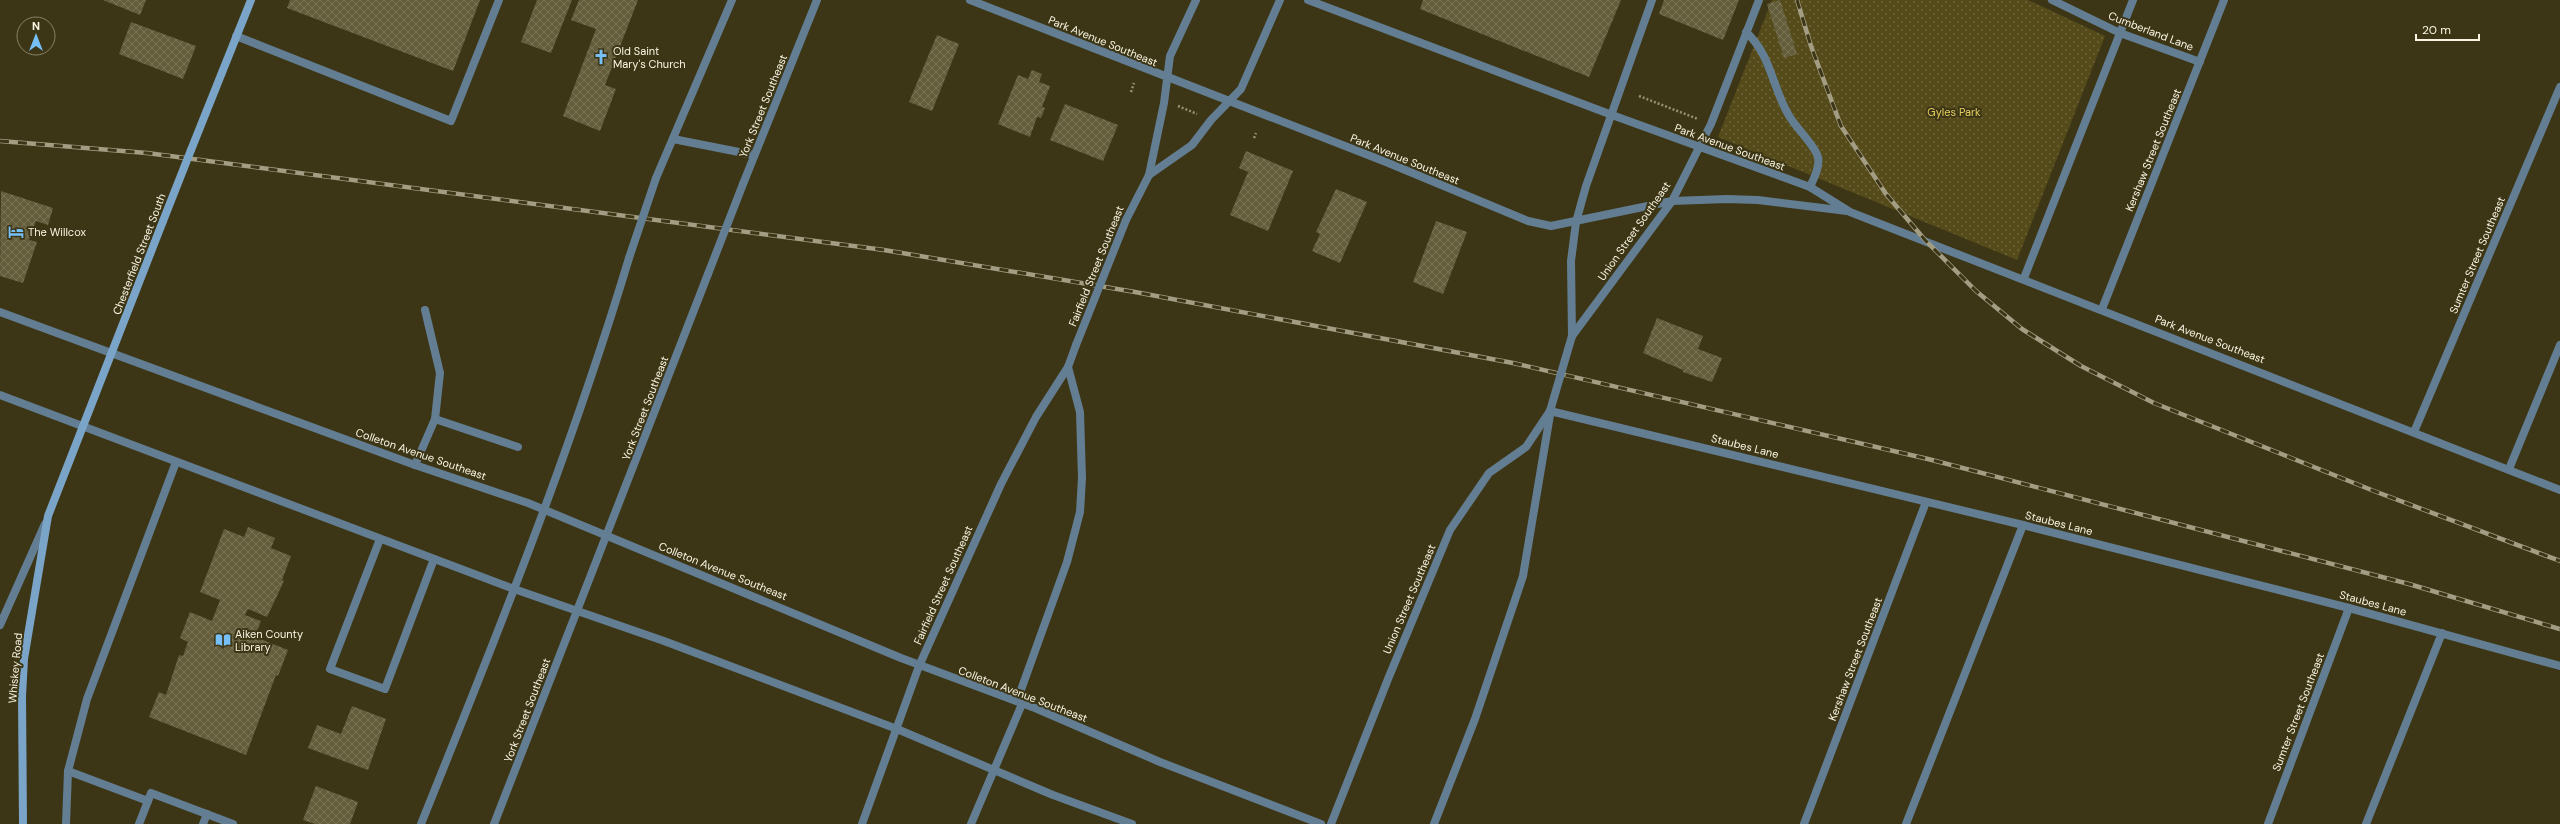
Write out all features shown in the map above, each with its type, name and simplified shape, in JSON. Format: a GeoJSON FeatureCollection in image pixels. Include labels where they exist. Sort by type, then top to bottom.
{"type":"FeatureCollection","features":[{"type":"Feature","properties":{"kind":"main road","name":"Chesterfield Street South"},"geometry":{"type":"LineString","coordinates":[[48,516],[250,0]]}},
{"type":"Feature","properties":{"kind":"main road","name":"Whiskey Road"},"geometry":{"type":"LineString","coordinates":[[23,824],[22,696],[24,659],[48,516]]}},
{"type":"Feature","properties":{"kind":"street"},"geometry":{"type":"LineString","coordinates":[[236,36],[451,122],[499,0]]}},
{"type":"Feature","properties":{"kind":"street"},"geometry":{"type":"LineString","coordinates":[[421,824],[514,589],[597,364],[629,258],[656,178],[732,0]]}},
{"type":"Feature","properties":{"kind":"street","name":"York Street Southeast"},"geometry":{"type":"LineString","coordinates":[[494,824],[754,155],[817,0]]}},
{"type":"Feature","properties":{"kind":"street","name":"Park Avenue Southeast"},"geometry":{"type":"LineString","coordinates":[[970,0],[1528,221],[1551,226],[1672,201],[1758,200],[1850,212]]}},
{"type":"Feature","properties":{"kind":"street","name":"Fairfield Street Southeast"},"geometry":{"type":"LineString","coordinates":[[862,824],[919,666],[1001,484],[1036,417],[1068,367],[1126,220],[1149,175],[1164,103],[1170,56],[1196,0]]}},
{"type":"Feature","properties":{"kind":"street","name":"Fairfield Street Southeast"},"geometry":{"type":"LineString","coordinates":[[1149,175],[1192,145],[1211,120],[1241,89],[1280,0]]}},
{"type":"Feature","properties":{"kind":"street","name":"Park Avenue Southeast"},"geometry":{"type":"LineString","coordinates":[[1308,0],[1700,148],[1810,187],[1850,212],[2024,278],[2560,490]]}},
{"type":"Feature","properties":{"kind":"street","name":"Union Street Southeast"},"geometry":{"type":"LineString","coordinates":[[1434,824],[1475,719],[1523,576],[1550,411],[1572,336],[1571,261],[1576,222],[1586,186],[1652,0]]}},
{"type":"Feature","properties":{"kind":"street","name":"Union Street Southeast"},"geometry":{"type":"LineString","coordinates":[[1572,336],[1672,201],[1700,148],[1759,0]]}},
{"type":"Feature","properties":{"kind":"street","name":"Cumberland Lane"},"geometry":{"type":"LineString","coordinates":[[2052,0],[2120,33],[2200,62]]}},
{"type":"Feature","properties":{"kind":"street"},"geometry":{"type":"LineString","coordinates":[[2024,278],[2133,0]]}},
{"type":"Feature","properties":{"kind":"street","name":"Kershaw Street Southeast"},"geometry":{"type":"LineString","coordinates":[[2102,309],[2224,0]]}},
{"type":"Feature","properties":{"kind":"street"},"geometry":{"type":"LineString","coordinates":[[1746,32],[1758,43],[1770,67],[1788,115],[1818,156],[1818,167],[1810,187]]}},
{"type":"Feature","properties":{"kind":"street","name":"Sumter Street Southeast"},"geometry":{"type":"LineString","coordinates":[[2414,432],[2560,87]]}},
{"type":"Feature","properties":{"kind":"street"},"geometry":{"type":"LineString","coordinates":[[673,139],[754,155]]}},
{"type":"Feature","properties":{"kind":"street"},"geometry":{"type":"LineString","coordinates":[[415,465],[436,419],[440,373],[425,310]]}},
{"type":"Feature","properties":{"kind":"street","name":"Colleton Avenue Southeast"},"geometry":{"type":"LineString","coordinates":[[0,312],[415,465],[543,510],[919,666],[1019,703],[1160,762],[1321,824]]}},
{"type":"Feature","properties":{"kind":"street"},"geometry":{"type":"LineString","coordinates":[[2508,470],[2560,346]]}},
{"type":"Feature","properties":{"kind":"street"},"geometry":{"type":"LineString","coordinates":[[971,824],[995,770],[1019,703],[1067,562],[1080,512],[1082,478],[1080,412],[1068,367]]}},
{"type":"Feature","properties":{"kind":"street"},"geometry":{"type":"LineString","coordinates":[[0,395],[84,425],[176,462],[514,589],[672,644],[897,729],[1052,795],[1132,824]]}},
{"type":"Feature","properties":{"kind":"street","name":"Union Street Southeast"},"geometry":{"type":"LineString","coordinates":[[1331,824],[1388,679],[1450,530],[1489,473],[1526,447],[1550,411]]}},
{"type":"Feature","properties":{"kind":"street","name":"Staubes Lane"},"geometry":{"type":"LineString","coordinates":[[1550,411],[1603,422],[2023,525],[2349,608],[2560,666]]}},
{"type":"Feature","properties":{"kind":"street"},"geometry":{"type":"LineString","coordinates":[[436,419],[518,447]]}},
{"type":"Feature","properties":{"kind":"street"},"geometry":{"type":"LineString","coordinates":[[66,824],[68,771],[87,699],[176,462]]}},
{"type":"Feature","properties":{"kind":"street","name":"Kershaw Street Southeast"},"geometry":{"type":"LineString","coordinates":[[1804,824],[1926,502]]}},
{"type":"Feature","properties":{"kind":"street"},"geometry":{"type":"LineString","coordinates":[[0,625],[48,516]]}},
{"type":"Feature","properties":{"kind":"street"},"geometry":{"type":"LineString","coordinates":[[1906,824],[2023,525]]}},
{"type":"Feature","properties":{"kind":"street"},"geometry":{"type":"LineString","coordinates":[[380,539],[330,669],[385,689],[434,559]]}},
{"type":"Feature","properties":{"kind":"street","name":"Sumter Street Southeast"},"geometry":{"type":"LineString","coordinates":[[2268,824],[2349,608]]}},
{"type":"Feature","properties":{"kind":"street"},"geometry":{"type":"LineString","coordinates":[[2366,824],[2442,633]]}},
{"type":"Feature","properties":{"kind":"street"},"geometry":{"type":"LineString","coordinates":[[68,771],[148,801]]}},
{"type":"Feature","properties":{"kind":"street"},"geometry":{"type":"LineString","coordinates":[[139,824],[151,793],[233,824]]}},
{"type":"Feature","properties":{"kind":"street"},"geometry":{"type":"LineString","coordinates":[[203,824],[207,814]]}},
{"type":"Feature","properties":{"kind":"path"},"geometry":{"type":"LineString","coordinates":[[1131,92],[1134,83]]}},
{"type":"Feature","properties":{"kind":"path"},"geometry":{"type":"LineString","coordinates":[[1638,96],[1699,119]]}},
{"type":"Feature","properties":{"kind":"path"},"geometry":{"type":"LineString","coordinates":[[1178,106],[1201,116]]}},
{"type":"Feature","properties":{"kind":"path"},"geometry":{"type":"LineString","coordinates":[[1254,138],[1256,133]]}},
{"type":"Feature","properties":{"kind":"green space","name":"Gyles Park"},"geometry":{"type":"Polygon","coordinates":[[[1772,0],[2028,0],[2105,36],[2017,260],[1718,137],[1772,0]]]}},
{"type":"Feature","properties":{"kind":"building"},"geometry":{"type":"Polygon","coordinates":[[[103,0],[146,0],[140,15],[103,0]]]}},
{"type":"Feature","properties":{"kind":"building"},"geometry":{"type":"Polygon","coordinates":[[[290,0],[480,0],[453,71],[287,8],[290,0]]]}},
{"type":"Feature","properties":{"kind":"building"},"geometry":{"type":"Polygon","coordinates":[[[537,0],[572,0],[551,53],[521,42],[537,0]]]}},
{"type":"Feature","properties":{"kind":"building","name":"Old Saint Mary's Church"},"geometry":{"type":"Polygon","coordinates":[[[579,0],[638,0],[605,85],[616,89],[600,131],[563,116],[596,29],[571,20],[579,0]]]}},
{"type":"Feature","properties":{"kind":"building"},"geometry":{"type":"Polygon","coordinates":[[[1423,0],[1621,0],[1589,77],[1420,9],[1423,0]]]}},
{"type":"Feature","properties":{"kind":"building"},"geometry":{"type":"Polygon","coordinates":[[[1664,0],[1739,0],[1723,40],[1659,14],[1664,0]]]}},
{"type":"Feature","properties":{"kind":"building"},"geometry":{"type":"Polygon","coordinates":[[[1780,0],[1797,54],[1784,58],[1767,4],[1780,0]]]}},
{"type":"Feature","properties":{"kind":"building"},"geometry":{"type":"Polygon","coordinates":[[[131,22],[196,46],[183,79],[119,54],[131,22]]]}},
{"type":"Feature","properties":{"kind":"building"},"geometry":{"type":"Polygon","coordinates":[[[937,35],[959,44],[932,111],[909,102],[937,35]]]}},
{"type":"Feature","properties":{"kind":"building"},"geometry":{"type":"Polygon","coordinates":[[[1032,70],[1042,74],[1039,82],[1050,86],[1042,107],[1045,108],[1041,118],[1037,117],[1030,137],[998,124],[1018,75],[1028,79],[1032,70]]]}},
{"type":"Feature","properties":{"kind":"building"},"geometry":{"type":"Polygon","coordinates":[[[1065,104],[1118,125],[1103,161],[1050,140],[1065,104]]]}},
{"type":"Feature","properties":{"kind":"building"},"geometry":{"type":"Polygon","coordinates":[[[1246,151],[1293,171],[1268,231],[1230,215],[1248,172],[1239,168],[1246,151]]]}},
{"type":"Feature","properties":{"kind":"building"},"geometry":{"type":"Polygon","coordinates":[[[1336,189],[1367,202],[1340,263],[1312,251],[1320,234],[1316,232],[1336,189]]]}},
{"type":"Feature","properties":{"kind":"building","name":"The Willcox"},"geometry":{"type":"Polygon","coordinates":[[[1,191],[53,208],[48,225],[36,221],[29,240],[37,242],[23,283],[0,276],[1,191]]]}},
{"type":"Feature","properties":{"kind":"building"},"geometry":{"type":"Polygon","coordinates":[[[1436,221],[1467,232],[1443,294],[1413,282],[1436,221]]]}},
{"type":"Feature","properties":{"kind":"building"},"geometry":{"type":"Polygon","coordinates":[[[1657,318],[1703,336],[1698,349],[1722,358],[1712,382],[1683,372],[1683,370],[1643,353],[1657,318]]]}},
{"type":"Feature","properties":{"kind":"building","name":"Aiken County Library"},"geometry":{"type":"Polygon","coordinates":[[[248,527],[275,538],[271,548],[291,556],[282,580],[284,581],[267,617],[248,609],[245,615],[261,621],[255,637],[288,650],[278,676],[276,675],[246,755],[149,717],[159,692],[166,695],[179,655],[183,656],[188,642],[180,638],[190,612],[212,621],[220,600],[200,592],[224,529],[244,537],[248,527]]]}},
{"type":"Feature","properties":{"kind":"building"},"geometry":{"type":"Polygon","coordinates":[[[352,706],[386,719],[368,770],[308,748],[317,725],[341,734],[352,706]]]}},
{"type":"Feature","properties":{"kind":"building"},"geometry":{"type":"Polygon","coordinates":[[[316,786],[358,802],[350,824],[315,824],[303,820],[316,786]]]}},
{"type":"Feature","properties":{"kind":"railway"},"geometry":{"type":"LineString","coordinates":[[1797,0],[1811,46],[1841,126],[1886,194],[1925,240],[1976,291],[2022,329],[2081,366],[2154,403],[2374,491],[2560,561]]}},
{"type":"Feature","properties":{"kind":"railway"},"geometry":{"type":"LineString","coordinates":[[0,141],[147,153],[884,250],[1135,292],[1513,363],[1928,459],[2409,584],[2560,629]]}},
{"type":"Feature","properties":{"kind":"place","name":"Old Saint Mary's Church"},"geometry":{"type":"Point","coordinates":[601,57]}},
{"type":"Feature","properties":{"kind":"place","name":"The Willcox"},"geometry":{"type":"Point","coordinates":[16,232]}},
{"type":"Feature","properties":{"kind":"place","name":"Aiken County Library"},"geometry":{"type":"Point","coordinates":[223,640]}}]}
